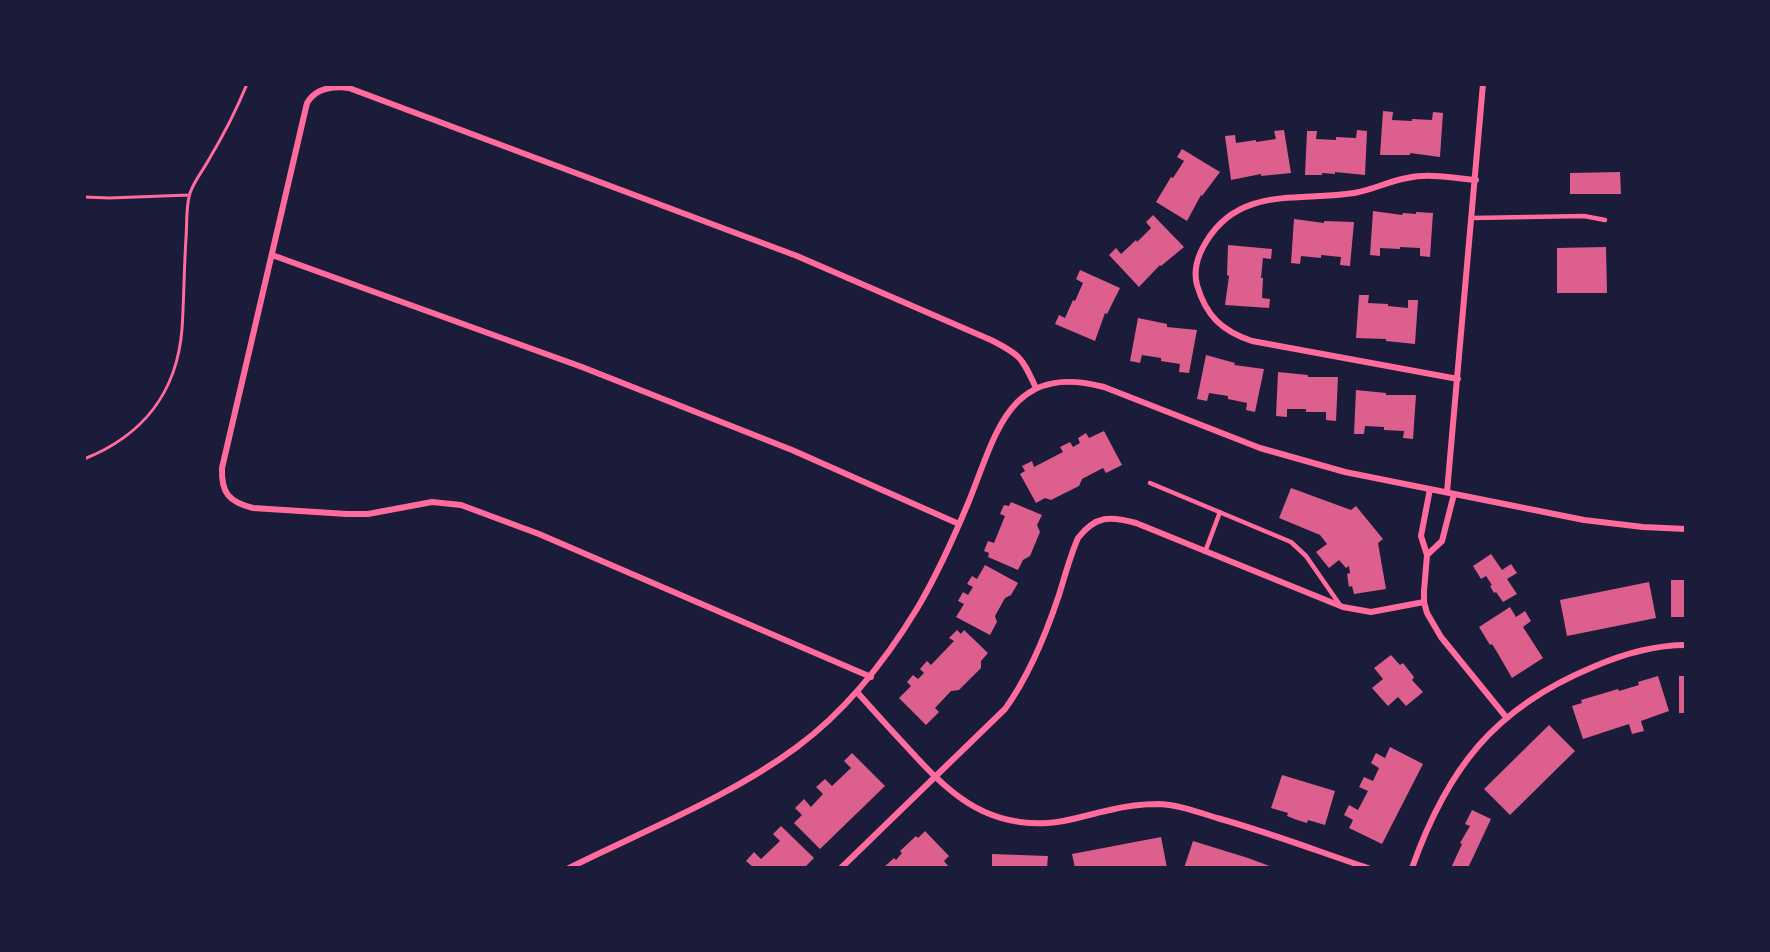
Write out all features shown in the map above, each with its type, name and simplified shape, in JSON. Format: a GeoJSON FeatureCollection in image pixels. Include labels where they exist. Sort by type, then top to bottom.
{"type":"FeatureCollection","features":[{"type":"Feature","properties":{"kind":"street"},"geometry":{"type":"LineString","coordinates":[[1427,555],[1442,541],[1450,493],[1484,84]]}},
{"type":"Feature","properties":{"kind":"street"},"geometry":{"type":"LineString","coordinates":[[871,677],[539,534],[461,506],[432,502],[368,513],[324,513],[253,508],[235,502],[226,494],[222,482],[222,468],[309,99],[320,91],[333,87],[349,88],[797,256],[1013,351],[1024,363],[1036,388]]}},
{"type":"Feature","properties":{"kind":"street"},"geometry":{"type":"LineString","coordinates":[[1458,379],[1252,341],[1236,336],[1224,329],[1212,316],[1200,295],[1196,281],[1196,267],[1199,253],[1208,237],[1232,213],[1248,204],[1270,198],[1355,193],[1410,177],[1476,180]]}},
{"type":"Feature","properties":{"kind":"street"},"geometry":{"type":"LineString","coordinates":[[272,255],[582,367],[792,450],[959,524]]}},
{"type":"Feature","properties":{"kind":"street"},"geometry":{"type":"LineString","coordinates":[[573,867],[700,805],[752,776],[812,735],[857,692],[886,656],[918,606],[945,556],[991,443],[1004,418],[1015,404],[1036,388],[1061,382],[1089,383],[1126,395],[1260,448],[1345,472],[1584,520],[1686,530]]}},
{"type":"Feature","properties":{"kind":"street"},"geometry":{"type":"LineString","coordinates":[[1430,489],[1421,536],[1427,555],[1424,602],[1431,622],[1440,637],[1506,717]]}},
{"type":"Feature","properties":{"kind":"street"},"geometry":{"type":"LineString","coordinates":[[840,868],[1005,709],[1016,694],[1049,623],[1073,548],[1085,529],[1099,520],[1115,518],[1136,523],[1360,611],[1371,612],[1424,602]]}},
{"type":"Feature","properties":{"kind":"street"},"geometry":{"type":"LineString","coordinates":[[1412,868],[1423,839],[1449,787],[1478,746],[1506,717],[1560,682],[1604,662],[1652,648],[1686,645]]}},
{"type":"Feature","properties":{"kind":"street"},"geometry":{"type":"LineString","coordinates":[[857,692],[934,777],[946,788],[981,811],[1012,820],[1047,824],[1065,822],[1110,809],[1130,806],[1159,804],[1173,806],[1238,824],[1368,868]]}},
{"type":"Feature","properties":{"kind":"lane"},"geometry":{"type":"LineString","coordinates":[[1473,218],[1584,216],[1605,220]]}},
{"type":"Feature","properties":{"kind":"lane"},"geometry":{"type":"LineString","coordinates":[[1150,483],[1284,538],[1301,549],[1340,605]]}},
{"type":"Feature","properties":{"kind":"lane"},"geometry":{"type":"LineString","coordinates":[[1205,552],[1220,512]]}},
{"type":"Feature","properties":{"kind":"path"},"geometry":{"type":"LineString","coordinates":[[84,459],[104,452],[128,436],[149,416],[165,391],[177,363],[182,331],[189,195],[235,114],[247,84]]}},
{"type":"Feature","properties":{"kind":"path"},"geometry":{"type":"LineString","coordinates":[[84,197],[189,195]]}},
{"type":"Feature","properties":{"kind":"building"},"geometry":{"type":"Polygon","coordinates":[[[1383,111],[1393,112],[1392,120],[1412,121],[1412,119],[1432,120],[1433,112],[1443,113],[1440,157],[1410,153],[1410,155],[1380,155],[1383,111]]]}},
{"type":"Feature","properties":{"kind":"building"},"geometry":{"type":"Polygon","coordinates":[[[1284,130],[1291,173],[1261,176],[1261,174],[1231,180],[1225,136],[1235,135],[1236,143],[1256,140],[1256,142],[1276,139],[1274,131],[1284,130]]]}},
{"type":"Feature","properties":{"kind":"building"},"geometry":{"type":"Polygon","coordinates":[[[1357,130],[1367,131],[1365,175],[1335,172],[1335,174],[1305,175],[1307,131],[1317,131],[1316,139],[1336,140],[1336,137],[1356,138],[1357,130]]]}},
{"type":"Feature","properties":{"kind":"building"},"geometry":{"type":"Polygon","coordinates":[[[1182,149],[1220,172],[1201,195],[1187,221],[1156,202],[1184,161],[1177,157],[1182,149]]]}},
{"type":"Feature","properties":{"kind":"building"},"geometry":{"type":"Polygon","coordinates":[[[1620,172],[1621,194],[1570,194],[1570,173],[1620,172]]]}},
{"type":"Feature","properties":{"kind":"building"},"geometry":{"type":"Polygon","coordinates":[[[1373,211],[1402,215],[1403,213],[1416,214],[1416,212],[1433,213],[1430,257],[1420,256],[1420,248],[1400,247],[1400,249],[1380,248],[1380,256],[1370,255],[1373,211]]]}},
{"type":"Feature","properties":{"kind":"building"},"geometry":{"type":"Polygon","coordinates":[[[1153,215],[1184,247],[1160,265],[1139,287],[1109,255],[1116,248],[1121,254],[1136,240],[1137,242],[1151,228],[1146,222],[1153,215]]]}},
{"type":"Feature","properties":{"kind":"building"},"geometry":{"type":"Polygon","coordinates":[[[1294,219],[1324,223],[1324,221],[1354,222],[1350,266],[1340,265],[1341,257],[1321,255],[1321,258],[1301,256],[1300,264],[1291,263],[1294,219]]]}},
{"type":"Feature","properties":{"kind":"building"},"geometry":{"type":"Polygon","coordinates":[[[1228,245],[1272,249],[1271,259],[1263,258],[1261,278],[1263,278],[1262,298],[1270,299],[1269,308],[1225,305],[1229,276],[1227,275],[1228,245]]]}},
{"type":"Feature","properties":{"kind":"building"},"geometry":{"type":"Polygon","coordinates":[[[1606,247],[1607,293],[1557,293],[1557,248],[1606,247]]]}},
{"type":"Feature","properties":{"kind":"building"},"geometry":{"type":"Polygon","coordinates":[[[1080,270],[1120,288],[1107,314],[1105,313],[1095,341],[1055,324],[1059,315],[1065,318],[1073,300],[1075,301],[1083,283],[1076,279],[1080,270]]]}},
{"type":"Feature","properties":{"kind":"building"},"geometry":{"type":"Polygon","coordinates":[[[1359,295],[1369,295],[1368,303],[1408,308],[1408,300],[1418,300],[1415,344],[1386,341],[1386,339],[1356,338],[1359,295]]]}},
{"type":"Feature","properties":{"kind":"building"},"geometry":{"type":"Polygon","coordinates":[[[1138,318],[1167,324],[1167,327],[1197,330],[1189,373],[1179,372],[1180,364],[1161,361],[1161,358],[1142,355],[1140,363],[1130,361],[1138,318]]]}},
{"type":"Feature","properties":{"kind":"building"},"geometry":{"type":"Polygon","coordinates":[[[1206,355],[1235,363],[1234,365],[1264,369],[1255,412],[1246,410],[1247,403],[1228,399],[1228,396],[1209,393],[1207,401],[1197,399],[1206,355]]]}},
{"type":"Feature","properties":{"kind":"building"},"geometry":{"type":"Polygon","coordinates":[[[1278,372],[1308,375],[1308,377],[1338,377],[1336,421],[1326,420],[1326,412],[1306,412],[1306,409],[1287,409],[1287,417],[1276,416],[1278,372]]]}},
{"type":"Feature","properties":{"kind":"building"},"geometry":{"type":"Polygon","coordinates":[[[1356,390],[1386,393],[1386,395],[1416,395],[1413,439],[1403,438],[1404,431],[1384,430],[1384,427],[1365,426],[1364,434],[1354,434],[1356,390]]]}},
{"type":"Feature","properties":{"kind":"building"},"geometry":{"type":"Polygon","coordinates":[[[1104,431],[1122,465],[1106,473],[1103,468],[1082,479],[1079,486],[1051,500],[1045,498],[1036,503],[1020,474],[1025,471],[1022,466],[1032,461],[1034,467],[1063,452],[1060,447],[1070,442],[1073,447],[1080,443],[1078,438],[1086,433],[1089,438],[1104,431]]]}},
{"type":"Feature","properties":{"kind":"building"},"geometry":{"type":"Polygon","coordinates":[[[1291,488],[1351,510],[1356,506],[1383,539],[1378,543],[1386,589],[1354,594],[1352,586],[1349,587],[1347,574],[1350,573],[1349,566],[1346,568],[1339,560],[1329,568],[1316,552],[1327,544],[1320,535],[1279,518],[1291,488]]]}},
{"type":"Feature","properties":{"kind":"building"},"geometry":{"type":"Polygon","coordinates":[[[1011,502],[1042,515],[1037,525],[1040,532],[1030,556],[1023,560],[1018,570],[988,557],[989,553],[984,551],[988,541],[994,543],[1005,516],[1000,514],[1004,505],[1009,506],[1011,502]]]}},
{"type":"Feature","properties":{"kind":"building"},"geometry":{"type":"Polygon","coordinates":[[[1491,554],[1502,570],[1511,564],[1517,573],[1507,579],[1517,594],[1503,602],[1496,592],[1494,593],[1486,576],[1481,579],[1473,566],[1491,554]]]}},
{"type":"Feature","properties":{"kind":"building"},"geometry":{"type":"Polygon","coordinates":[[[985,565],[1018,583],[1011,595],[1005,598],[995,616],[997,622],[990,635],[956,617],[964,604],[958,601],[963,592],[968,595],[973,587],[967,584],[972,576],[977,579],[985,565]]]}},
{"type":"Feature","properties":{"kind":"building"},"geometry":{"type":"Polygon","coordinates":[[[1671,580],[1686,580],[1686,617],[1671,617],[1671,580]]]}},
{"type":"Feature","properties":{"kind":"building"},"geometry":{"type":"Polygon","coordinates":[[[1649,582],[1656,618],[1567,636],[1560,600],[1649,582]]]}},
{"type":"Feature","properties":{"kind":"building"},"geometry":{"type":"Polygon","coordinates":[[[1510,607],[1516,617],[1525,611],[1531,621],[1523,627],[1543,658],[1512,678],[1479,627],[1510,607]]]}},
{"type":"Feature","properties":{"kind":"building"},"geometry":{"type":"Polygon","coordinates":[[[957,630],[961,634],[964,630],[988,653],[981,661],[981,668],[959,690],[951,691],[935,708],[939,712],[926,725],[899,698],[911,686],[907,682],[913,675],[918,679],[924,673],[920,669],[927,661],[931,665],[954,641],[949,638],[957,630]]]}},
{"type":"Feature","properties":{"kind":"building"},"geometry":{"type":"Polygon","coordinates":[[[1391,655],[1400,665],[1403,663],[1414,677],[1412,680],[1423,692],[1406,706],[1398,697],[1388,706],[1372,688],[1383,679],[1374,668],[1391,655]]]}},
{"type":"Feature","properties":{"kind":"building"},"geometry":{"type":"Polygon","coordinates":[[[1658,676],[1669,711],[1641,721],[1644,731],[1632,734],[1629,724],[1583,739],[1572,706],[1582,703],[1581,700],[1639,685],[1638,682],[1658,676]]]}},
{"type":"Feature","properties":{"kind":"building"},"geometry":{"type":"Polygon","coordinates":[[[1679,676],[1686,676],[1686,713],[1679,713],[1679,676]]]}},
{"type":"Feature","properties":{"kind":"building"},"geometry":{"type":"Polygon","coordinates":[[[1549,725],[1575,751],[1510,815],[1484,789],[1549,725]]]}},
{"type":"Feature","properties":{"kind":"building"},"geometry":{"type":"Polygon","coordinates":[[[1390,747],[1423,764],[1382,844],[1349,828],[1353,820],[1344,815],[1349,805],[1358,810],[1368,791],[1359,787],[1364,777],[1373,781],[1379,768],[1371,763],[1376,753],[1385,758],[1390,747]]]}},
{"type":"Feature","properties":{"kind":"building"},"geometry":{"type":"Polygon","coordinates":[[[852,753],[885,786],[820,849],[794,823],[802,815],[795,808],[804,799],[811,807],[823,794],[816,787],[825,779],[832,786],[851,768],[844,761],[852,753]]]}},
{"type":"Feature","properties":{"kind":"building"},"geometry":{"type":"Polygon","coordinates":[[[1282,775],[1335,791],[1325,825],[1308,820],[1307,823],[1297,820],[1287,816],[1288,813],[1271,808],[1282,775]]]}},
{"type":"Feature","properties":{"kind":"building"},"geometry":{"type":"Polygon","coordinates":[[[1472,810],[1491,819],[1468,868],[1451,868],[1462,844],[1460,843],[1470,826],[1465,824],[1472,810]]]}},
{"type":"Feature","properties":{"kind":"building"},"geometry":{"type":"Polygon","coordinates":[[[781,826],[814,858],[804,868],[754,868],[746,861],[754,852],[761,859],[780,841],[773,834],[781,826]]]}},
{"type":"Feature","properties":{"kind":"building"},"geometry":{"type":"Polygon","coordinates":[[[925,831],[949,856],[944,861],[950,868],[883,868],[894,858],[896,860],[902,853],[900,851],[925,831]]]}},
{"type":"Feature","properties":{"kind":"building"},"geometry":{"type":"Polygon","coordinates":[[[1161,837],[1167,868],[1075,868],[1072,854],[1161,837]]]}},
{"type":"Feature","properties":{"kind":"building"},"geometry":{"type":"Polygon","coordinates":[[[1193,841],[1248,858],[1275,868],[1184,868],[1193,841]]]}},
{"type":"Feature","properties":{"kind":"building"},"geometry":{"type":"Polygon","coordinates":[[[992,854],[1048,856],[1047,868],[992,868],[992,854]]]}}]}
